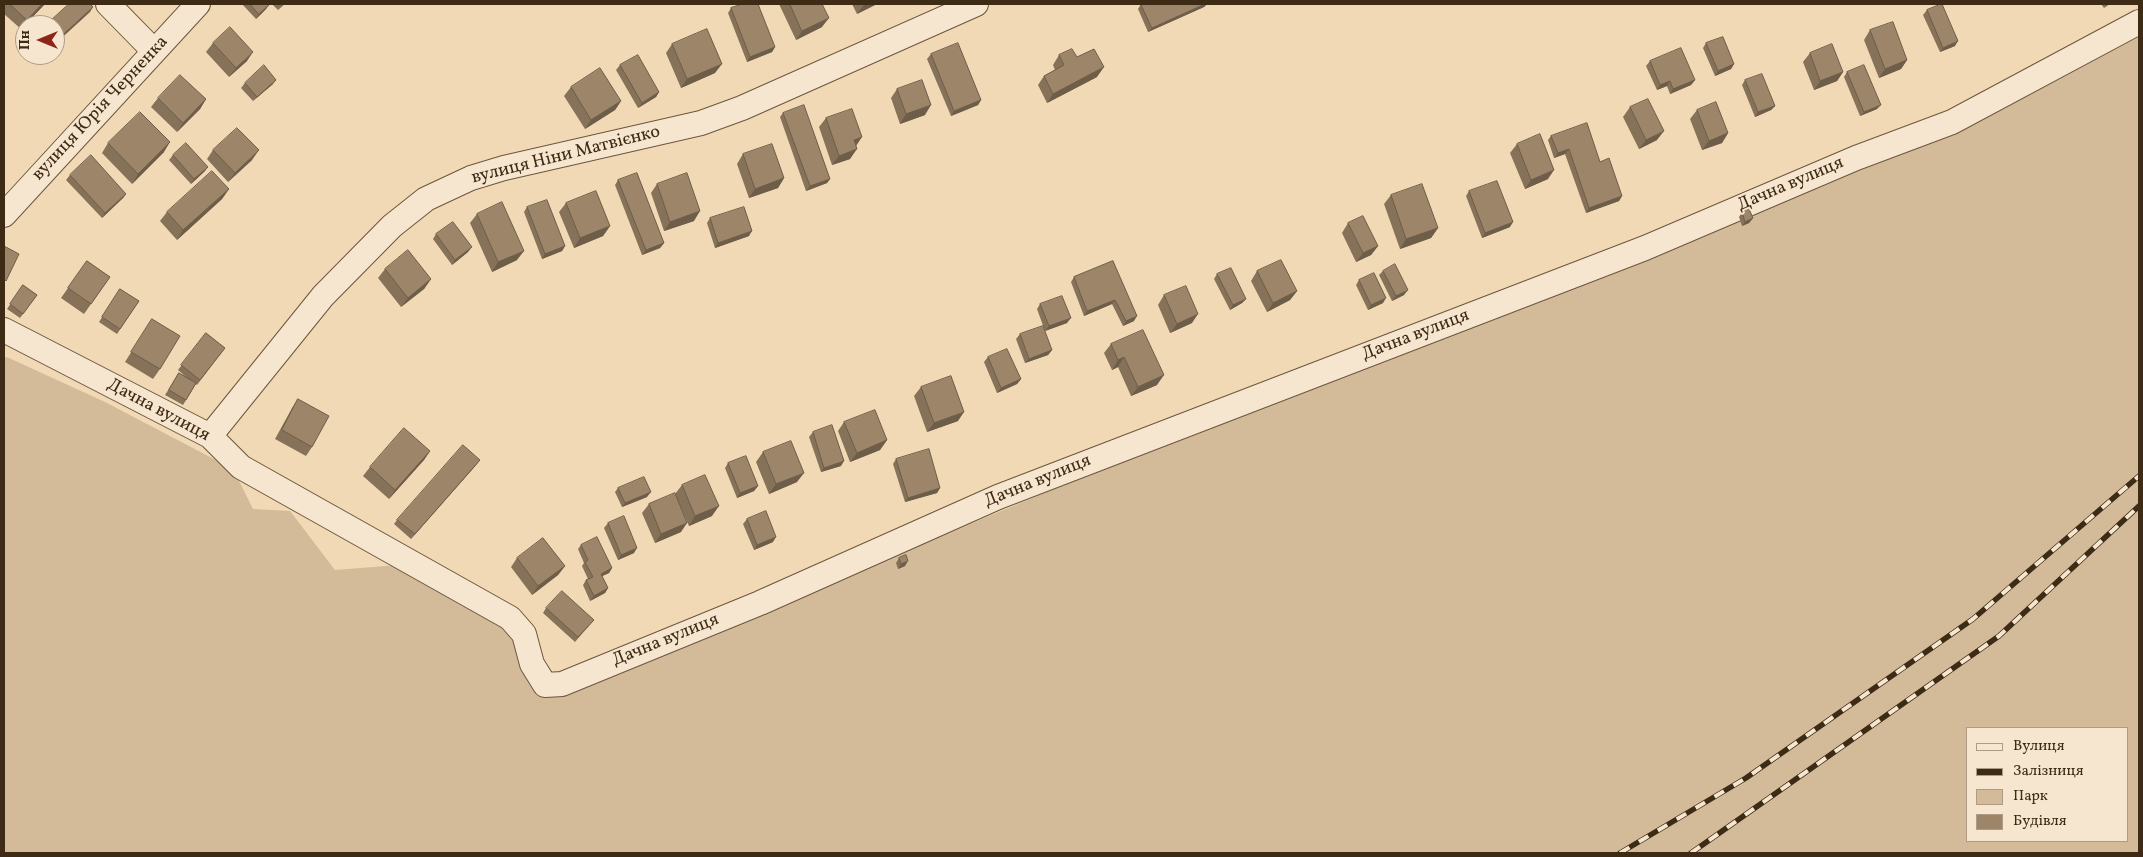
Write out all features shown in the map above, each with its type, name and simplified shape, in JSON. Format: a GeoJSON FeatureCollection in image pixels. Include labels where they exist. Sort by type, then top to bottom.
{"type":"FeatureCollection","features":[{"type":"Feature","properties":{"kind":"street"},"geometry":{"type":"LineString","coordinates":[[108,4],[154,51]]}},
{"type":"Feature","properties":{"kind":"street","name":"вулиця Юрія Черненка"},"geometry":{"type":"LineString","coordinates":[[4,215],[198,4]]}},
{"type":"Feature","properties":{"kind":"street","name":"вулиця Ніни Матвієнко"},"geometry":{"type":"LineString","coordinates":[[210,436],[323,296],[392,226],[426,199],[471,178],[504,168],[701,123],[734,111],[976,4]]}},
{"type":"Feature","properties":{"kind":"street","name":"Дачна вулиця"},"geometry":{"type":"LineString","coordinates":[[4,330],[210,436],[241,467],[510,618],[524,634],[532,664],[545,684],[562,684],[760,603],[998,497],[1646,248],[1856,158],[1952,122],[2139,22]]}},
{"type":"Feature","properties":{"kind":"green space"},"geometry":{"type":"Polygon","coordinates":[[[2139,31],[2139,853],[4,853],[4,357],[105,402],[233,469],[253,509],[290,511],[335,570],[398,565],[512,632],[528,682],[555,697],[1229,416],[2139,31]]]}},
{"type":"Feature","properties":{"kind":"building"},"geometry":{"type":"Polygon","coordinates":[[[10,4],[42,4],[32,15],[22,15],[10,4]]]}},
{"type":"Feature","properties":{"kind":"building"},"geometry":{"type":"Polygon","coordinates":[[[69,4],[90,4],[93,7],[65,33],[65,15],[57,15],[69,4]]]}},
{"type":"Feature","properties":{"kind":"building"},"geometry":{"type":"Polygon","coordinates":[[[250,4],[270,4],[259,14],[250,4]]]}},
{"type":"Feature","properties":{"kind":"building"},"geometry":{"type":"Polygon","coordinates":[[[743,4],[758,4],[775,47],[750,57],[731,8],[743,4]]]}},
{"type":"Feature","properties":{"kind":"building"},"geometry":{"type":"Polygon","coordinates":[[[790,4],[822,4],[829,18],[802,31],[790,4]]]}},
{"type":"Feature","properties":{"kind":"building"},"geometry":{"type":"Polygon","coordinates":[[[1141,4],[1205,4],[1152,28],[1141,4]]]}},
{"type":"Feature","properties":{"kind":"building"},"geometry":{"type":"Polygon","coordinates":[[[1942,4],[1958,41],[1943,48],[1927,10],[1942,4]]]}},
{"type":"Feature","properties":{"kind":"building"},"geometry":{"type":"Polygon","coordinates":[[[1893,22],[1907,60],[1885,69],[1870,30],[1893,22]]]}},
{"type":"Feature","properties":{"kind":"building"},"geometry":{"type":"Polygon","coordinates":[[[230,27],[253,52],[236,68],[213,43],[230,27]]]}},
{"type":"Feature","properties":{"kind":"building"},"geometry":{"type":"Polygon","coordinates":[[[707,29],[722,64],[687,79],[672,44],[707,29]]]}},
{"type":"Feature","properties":{"kind":"building"},"geometry":{"type":"Polygon","coordinates":[[[1723,37],[1734,64],[1718,71],[1706,43],[1723,37]]]}},
{"type":"Feature","properties":{"kind":"building"},"geometry":{"type":"Polygon","coordinates":[[[958,43],[981,100],[954,111],[931,54],[958,43]]]}},
{"type":"Feature","properties":{"kind":"building"},"geometry":{"type":"Polygon","coordinates":[[[1832,44],[1843,72],[1820,81],[1810,53],[1832,44]]]}},
{"type":"Feature","properties":{"kind":"building"},"geometry":{"type":"Polygon","coordinates":[[[1681,48],[1695,80],[1673,89],[1670,81],[1660,85],[1650,61],[1681,48]]]}},
{"type":"Feature","properties":{"kind":"building"},"geometry":{"type":"Polygon","coordinates":[[[1072,49],[1077,57],[1094,49],[1104,67],[1053,94],[1044,76],[1064,65],[1059,55],[1072,49]]]}},
{"type":"Feature","properties":{"kind":"building"},"geometry":{"type":"Polygon","coordinates":[[[638,55],[659,92],[642,103],[620,65],[638,55]]]}},
{"type":"Feature","properties":{"kind":"building"},"geometry":{"type":"Polygon","coordinates":[[[264,65],[276,80],[257,97],[245,83],[264,65]]]}},
{"type":"Feature","properties":{"kind":"building"},"geometry":{"type":"Polygon","coordinates":[[[1864,65],[1881,105],[1864,112],[1847,72],[1864,65]]]}},
{"type":"Feature","properties":{"kind":"building"},"geometry":{"type":"Polygon","coordinates":[[[600,68],[621,101],[591,120],[571,87],[600,68]]]}},
{"type":"Feature","properties":{"kind":"building"},"geometry":{"type":"Polygon","coordinates":[[[1762,74],[1775,106],[1758,112],[1745,80],[1762,74]]]}},
{"type":"Feature","properties":{"kind":"building"},"geometry":{"type":"Polygon","coordinates":[[[180,75],[206,99],[183,123],[158,98],[180,75]]]}},
{"type":"Feature","properties":{"kind":"building"},"geometry":{"type":"Polygon","coordinates":[[[922,80],[931,105],[906,114],[897,89],[922,80]]]}},
{"type":"Feature","properties":{"kind":"building"},"geometry":{"type":"Polygon","coordinates":[[[1648,99],[1664,131],[1646,140],[1630,107],[1648,99]]]}},
{"type":"Feature","properties":{"kind":"building"},"geometry":{"type":"Polygon","coordinates":[[[1716,102],[1728,133],[1709,141],[1697,110],[1716,102]]]}},
{"type":"Feature","properties":{"kind":"building"},"geometry":{"type":"Polygon","coordinates":[[[804,105],[830,179],[810,186],[783,113],[804,105]]]}},
{"type":"Feature","properties":{"kind":"building"},"geometry":{"type":"Polygon","coordinates":[[[852,109],[862,137],[854,140],[857,149],[839,156],[826,118],[852,109]]]}},
{"type":"Feature","properties":{"kind":"building"},"geometry":{"type":"Polygon","coordinates":[[[140,112],[170,142],[138,174],[108,143],[140,112]]]}},
{"type":"Feature","properties":{"kind":"building"},"geometry":{"type":"Polygon","coordinates":[[[1587,123],[1600,162],[1609,158],[1622,196],[1589,208],[1569,149],[1558,153],[1551,136],[1587,123]]]}},
{"type":"Feature","properties":{"kind":"building"},"geometry":{"type":"Polygon","coordinates":[[[237,128],[259,150],[235,173],[213,150],[237,128]]]}},
{"type":"Feature","properties":{"kind":"building"},"geometry":{"type":"Polygon","coordinates":[[[1540,134],[1554,170],[1531,180],[1517,144],[1540,134]]]}},
{"type":"Feature","properties":{"kind":"building"},"geometry":{"type":"Polygon","coordinates":[[[186,143],[208,167],[194,179],[173,155],[186,143]]]}},
{"type":"Feature","properties":{"kind":"building"},"geometry":{"type":"Polygon","coordinates":[[[772,144],[784,178],[755,189],[743,154],[772,144]]]}},
{"type":"Feature","properties":{"kind":"building"},"geometry":{"type":"Polygon","coordinates":[[[91,155],[126,194],[105,213],[70,175],[91,155]]]}},
{"type":"Feature","properties":{"kind":"building"},"geometry":{"type":"Polygon","coordinates":[[[212,171],[229,189],[183,230],[167,212],[212,171]]]}},
{"type":"Feature","properties":{"kind":"building"},"geometry":{"type":"Polygon","coordinates":[[[637,173],[664,243],[646,250],[618,180],[637,173]]]}},
{"type":"Feature","properties":{"kind":"building"},"geometry":{"type":"Polygon","coordinates":[[[687,173],[700,211],[670,222],[657,184],[687,173]]]}},
{"type":"Feature","properties":{"kind":"building"},"geometry":{"type":"Polygon","coordinates":[[[1497,181],[1513,222],[1485,233],[1469,191],[1497,181]]]}},
{"type":"Feature","properties":{"kind":"building"},"geometry":{"type":"Polygon","coordinates":[[[1422,184],[1438,228],[1406,239],[1391,195],[1422,184]]]}},
{"type":"Feature","properties":{"kind":"building"},"geometry":{"type":"Polygon","coordinates":[[[596,191],[610,226],[580,238],[566,203],[596,191]]]}},
{"type":"Feature","properties":{"kind":"building"},"geometry":{"type":"Polygon","coordinates":[[[547,200],[565,246],[545,254],[527,207],[547,200]]]}},
{"type":"Feature","properties":{"kind":"building"},"geometry":{"type":"Polygon","coordinates":[[[502,202],[524,251],[498,262],[477,214],[502,202]]]}},
{"type":"Feature","properties":{"kind":"building"},"geometry":{"type":"Polygon","coordinates":[[[744,207],[752,231],[718,243],[710,218],[744,207]]]}},
{"type":"Feature","properties":{"kind":"building"},"geometry":{"type":"Polygon","coordinates":[[[1749,209],[1753,218],[1745,222],[1742,212],[1749,209]]]}},
{"type":"Feature","properties":{"kind":"building"},"geometry":{"type":"Polygon","coordinates":[[[1363,216],[1378,246],[1363,253],[1348,223],[1363,216]]]}},
{"type":"Feature","properties":{"kind":"building"},"geometry":{"type":"Polygon","coordinates":[[[453,222],[472,247],[455,260],[436,234],[453,222]]]}},
{"type":"Feature","properties":{"kind":"building"},"geometry":{"type":"Polygon","coordinates":[[[4,246],[19,254],[6,281],[4,279],[4,246]]]}},
{"type":"Feature","properties":{"kind":"building"},"geometry":{"type":"Polygon","coordinates":[[[408,250],[431,279],[408,298],[385,269],[408,250]]]}},
{"type":"Feature","properties":{"kind":"building"},"geometry":{"type":"Polygon","coordinates":[[[1281,260],[1297,291],[1273,303],[1257,271],[1281,260]]]}},
{"type":"Feature","properties":{"kind":"building"},"geometry":{"type":"Polygon","coordinates":[[[87,261],[110,277],[91,304],[68,288],[87,261]]]}},
{"type":"Feature","properties":{"kind":"building"},"geometry":{"type":"Polygon","coordinates":[[[1113,261],[1137,316],[1126,321],[1115,300],[1087,311],[1074,277],[1113,261]]]}},
{"type":"Feature","properties":{"kind":"building"},"geometry":{"type":"Polygon","coordinates":[[[1395,264],[1408,290],[1396,296],[1383,271],[1395,264]]]}},
{"type":"Feature","properties":{"kind":"building"},"geometry":{"type":"Polygon","coordinates":[[[1231,268],[1246,299],[1233,305],[1217,274],[1231,268]]]}},
{"type":"Feature","properties":{"kind":"building"},"geometry":{"type":"Polygon","coordinates":[[[1374,273],[1386,298],[1371,305],[1359,280],[1374,273]]]}},
{"type":"Feature","properties":{"kind":"building"},"geometry":{"type":"Polygon","coordinates":[[[23,285],[37,295],[23,314],[10,304],[23,285]]]}},
{"type":"Feature","properties":{"kind":"building"},"geometry":{"type":"Polygon","coordinates":[[[1186,286],[1198,314],[1177,324],[1164,295],[1186,286]]]}},
{"type":"Feature","properties":{"kind":"building"},"geometry":{"type":"Polygon","coordinates":[[[120,289],[139,301],[120,329],[102,317],[120,289]]]}},
{"type":"Feature","properties":{"kind":"building"},"geometry":{"type":"Polygon","coordinates":[[[1062,296],[1071,318],[1049,326],[1040,304],[1062,296]]]}},
{"type":"Feature","properties":{"kind":"building"},"geometry":{"type":"Polygon","coordinates":[[[152,319],[180,336],[160,369],[131,352],[152,319]]]}},
{"type":"Feature","properties":{"kind":"building"},"geometry":{"type":"Polygon","coordinates":[[[1043,326],[1052,350],[1029,359],[1020,334],[1043,326]]]}},
{"type":"Feature","properties":{"kind":"building"},"geometry":{"type":"Polygon","coordinates":[[[1143,330],[1164,375],[1138,387],[1124,357],[1118,360],[1111,344],[1143,330]]]}},
{"type":"Feature","properties":{"kind":"building"},"geometry":{"type":"Polygon","coordinates":[[[206,333],[225,348],[200,380],[181,365],[206,333]]]}},
{"type":"Feature","properties":{"kind":"building"},"geometry":{"type":"Polygon","coordinates":[[[1007,349],[1021,379],[1001,388],[988,357],[1007,349]]]}},
{"type":"Feature","properties":{"kind":"building"},"geometry":{"type":"Polygon","coordinates":[[[179,373],[196,383],[186,400],[169,390],[179,373]]]}},
{"type":"Feature","properties":{"kind":"building"},"geometry":{"type":"Polygon","coordinates":[[[951,376],[964,412],[934,423],[921,387],[951,376]]]}},
{"type":"Feature","properties":{"kind":"building"},"geometry":{"type":"Polygon","coordinates":[[[298,399],[329,416],[312,447],[282,430],[298,399]]]}},
{"type":"Feature","properties":{"kind":"building"},"geometry":{"type":"Polygon","coordinates":[[[875,410],[887,440],[857,453],[844,422],[875,410]]]}},
{"type":"Feature","properties":{"kind":"building"},"geometry":{"type":"Polygon","coordinates":[[[832,425],[844,461],[824,468],[813,432],[832,425]]]}},
{"type":"Feature","properties":{"kind":"building"},"geometry":{"type":"Polygon","coordinates":[[[404,428],[430,451],[395,490],[370,467],[404,428]]]}},
{"type":"Feature","properties":{"kind":"building"},"geometry":{"type":"Polygon","coordinates":[[[791,441],[804,473],[776,484],[763,452],[791,441]]]}},
{"type":"Feature","properties":{"kind":"building"},"geometry":{"type":"Polygon","coordinates":[[[463,445],[480,460],[415,534],[397,520],[463,445]]]}},
{"type":"Feature","properties":{"kind":"building"},"geometry":{"type":"Polygon","coordinates":[[[929,449],[940,488],[908,498],[896,459],[929,449]]]}},
{"type":"Feature","properties":{"kind":"building"},"geometry":{"type":"Polygon","coordinates":[[[746,456],[758,486],[740,493],[728,463],[746,456]]]}},
{"type":"Feature","properties":{"kind":"building"},"geometry":{"type":"Polygon","coordinates":[[[705,475],[719,506],[695,516],[682,485],[705,475]]]}},
{"type":"Feature","properties":{"kind":"building"},"geometry":{"type":"Polygon","coordinates":[[[644,477],[651,492],[625,503],[618,488],[644,477]]]}},
{"type":"Feature","properties":{"kind":"building"},"geometry":{"type":"Polygon","coordinates":[[[675,493],[687,523],[661,534],[649,504],[675,493]]]}},
{"type":"Feature","properties":{"kind":"building"},"geometry":{"type":"Polygon","coordinates":[[[766,511],[776,537],[757,545],[747,519],[766,511]]]}},
{"type":"Feature","properties":{"kind":"building"},"geometry":{"type":"Polygon","coordinates":[[[624,516],[637,548],[621,555],[608,523],[624,516]]]}},
{"type":"Feature","properties":{"kind":"building"},"geometry":{"type":"Polygon","coordinates":[[[597,537],[612,568],[601,574],[608,588],[594,596],[586,580],[593,577],[585,562],[588,560],[581,545],[597,537]]]}},
{"type":"Feature","properties":{"kind":"building"},"geometry":{"type":"Polygon","coordinates":[[[543,538],[565,566],[538,586],[517,558],[543,538]]]}},
{"type":"Feature","properties":{"kind":"building"},"geometry":{"type":"Polygon","coordinates":[[[906,555],[908,561],[901,564],[899,558],[906,555]]]}},
{"type":"Feature","properties":{"kind":"building"},"geometry":{"type":"Polygon","coordinates":[[[562,591],[594,620],[578,637],[546,608],[562,591]]]}},
{"type":"Feature","properties":{"kind":"railway"},"geometry":{"type":"LineString","coordinates":[[1620,853],[1746,778],[1973,619],[2139,476]]}},
{"type":"Feature","properties":{"kind":"railway"},"geometry":{"type":"LineString","coordinates":[[1691,853],[1999,636],[2139,506]]}}]}
